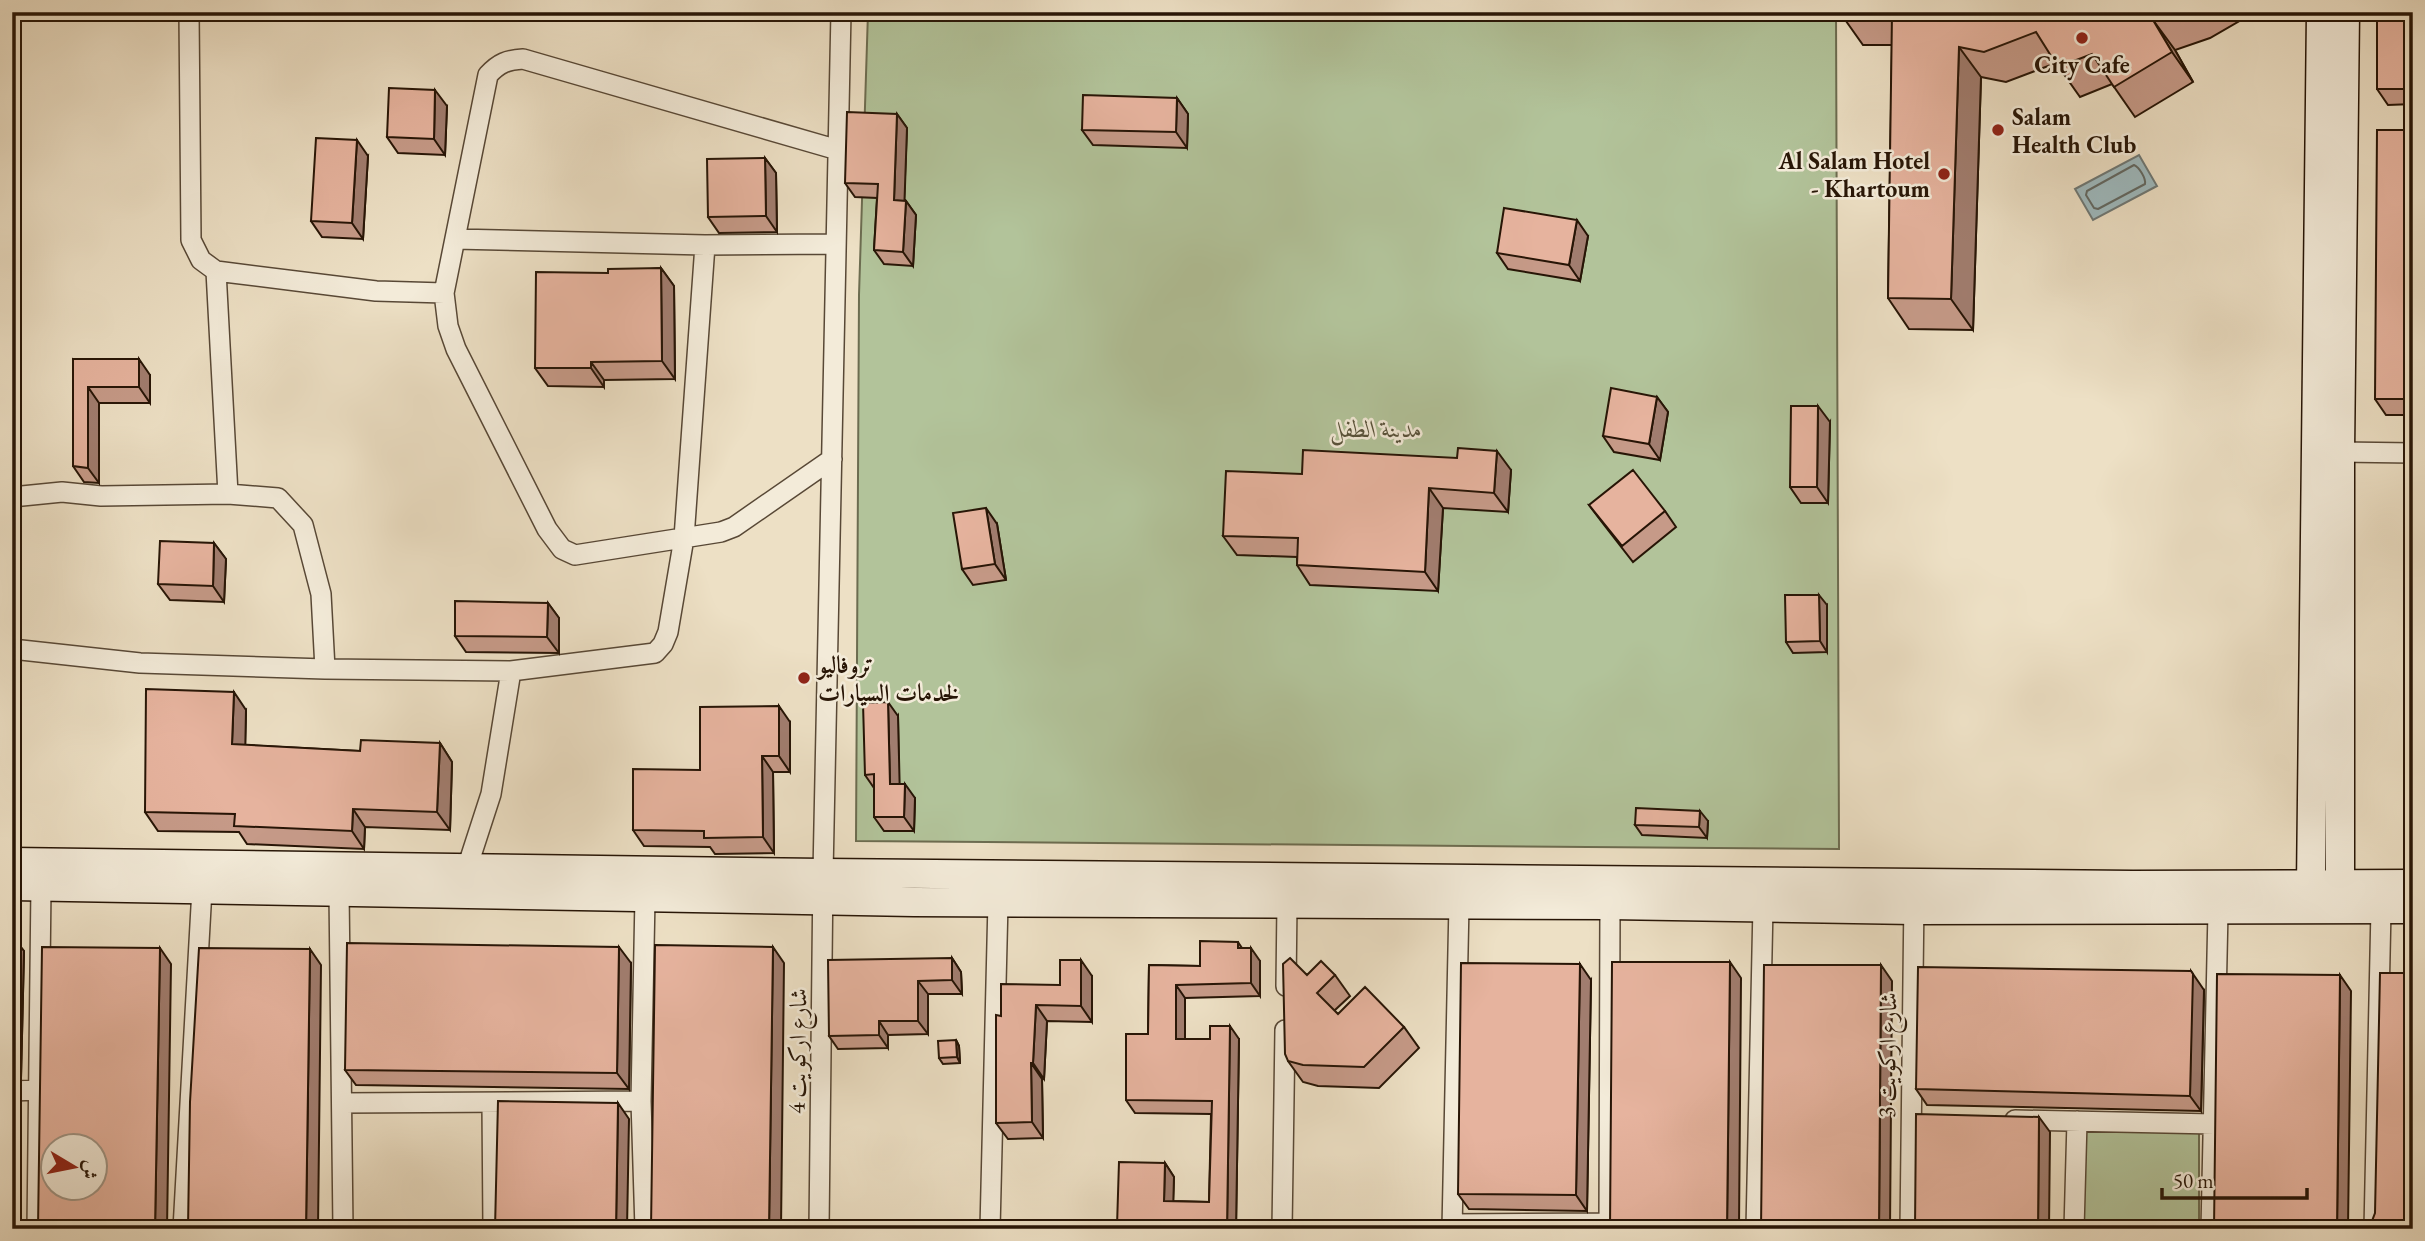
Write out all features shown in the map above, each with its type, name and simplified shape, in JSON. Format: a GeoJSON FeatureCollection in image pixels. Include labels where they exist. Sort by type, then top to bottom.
{"type":"FeatureCollection","features":[{"type":"Feature","properties":{"kind":"street"},"geometry":{"type":"LineString","coordinates":[[189,12],[191,240],[201,260],[216,271],[376,291],[444,293]]}},
{"type":"Feature","properties":{"kind":"street","name":"شارع اركويت 4"},"geometry":{"type":"LineString","coordinates":[[819,1229],[823,873],[841,12]]}},
{"type":"Feature","properties":{"kind":"street"},"geometry":{"type":"LineString","coordinates":[[2311,886],[2321,12]]}},
{"type":"Feature","properties":{"kind":"street"},"geometry":{"type":"LineString","coordinates":[[2340,885],[2340,453],[2345,12]]}},
{"type":"Feature","properties":{"kind":"street"},"geometry":{"type":"LineString","coordinates":[[831,458],[734,527],[721,532],[575,555],[562,549],[547,529],[456,349],[448,326],[444,293],[488,75],[497,65],[509,60],[523,59],[838,150]]}},
{"type":"Feature","properties":{"kind":"street"},"geometry":{"type":"LineString","coordinates":[[455,239],[705,245],[836,244]]}},
{"type":"Feature","properties":{"kind":"street"},"geometry":{"type":"LineString","coordinates":[[12,649],[140,663],[511,671],[655,653],[668,632],[684,538],[705,245]]}},
{"type":"Feature","properties":{"kind":"street"},"geometry":{"type":"LineString","coordinates":[[216,271],[228,494]]}},
{"type":"Feature","properties":{"kind":"street"},"geometry":{"type":"LineString","coordinates":[[2340,453],[2413,453]]}},
{"type":"Feature","properties":{"kind":"street"},"geometry":{"type":"LineString","coordinates":[[12,497],[62,492],[102,496],[228,494],[278,498],[303,526],[321,594],[325,669]]}},
{"type":"Feature","properties":{"kind":"street"},"geometry":{"type":"LineString","coordinates":[[467,868],[491,794],[511,671]]}},
{"type":"Feature","properties":{"kind":"street"},"geometry":{"type":"LineString","coordinates":[[12,862],[823,873],[2311,886],[2413,884]]}},
{"type":"Feature","properties":{"kind":"street","name":"شارع اركويت 3"},"geometry":{"type":"LineString","coordinates":[[1910,1229],[1918,1117],[1914,882]]}},
{"type":"Feature","properties":{"kind":"street"},"geometry":{"type":"LineString","coordinates":[[12,886],[823,901],[1763,906],[1914,910],[2413,909]]}},
{"type":"Feature","properties":{"kind":"street"},"geometry":{"type":"LineString","coordinates":[[37,1229],[41,886]]}},
{"type":"Feature","properties":{"kind":"street"},"geometry":{"type":"LineString","coordinates":[[183,1229],[202,889]]}},
{"type":"Feature","properties":{"kind":"street"},"geometry":{"type":"LineString","coordinates":[[339,891],[343,1229]]}},
{"type":"Feature","properties":{"kind":"street"},"geometry":{"type":"LineString","coordinates":[[645,897],[640,1101],[645,1229]]}},
{"type":"Feature","properties":{"kind":"street"},"geometry":{"type":"LineString","coordinates":[[990,1229],[998,902]]}},
{"type":"Feature","properties":{"kind":"street"},"geometry":{"type":"LineString","coordinates":[[1282,1229],[1287,903]]}},
{"type":"Feature","properties":{"kind":"street"},"geometry":{"type":"LineString","coordinates":[[1459,904],[1452,1226],[1609,1226],[1610,905]]}},
{"type":"Feature","properties":{"kind":"street"},"geometry":{"type":"LineString","coordinates":[[1756,1229],[1763,906]]}},
{"type":"Feature","properties":{"kind":"street"},"geometry":{"type":"LineString","coordinates":[[2374,1229],[2381,909]]}},
{"type":"Feature","properties":{"kind":"street"},"geometry":{"type":"LineString","coordinates":[[2211,1229],[2218,911]]}},
{"type":"Feature","properties":{"kind":"street"},"geometry":{"type":"LineString","coordinates":[[12,1091],[38,1090]]}},
{"type":"Feature","properties":{"kind":"street"},"geometry":{"type":"LineString","coordinates":[[342,1103],[640,1101]]}},
{"type":"Feature","properties":{"kind":"street"},"geometry":{"type":"LineString","coordinates":[[492,1103],[493,1229]]}},
{"type":"Feature","properties":{"kind":"street"},"geometry":{"type":"LineString","coordinates":[[1994,1119],[2214,1124]]}},
{"type":"Feature","properties":{"kind":"street"},"geometry":{"type":"LineString","coordinates":[[2074,1229],[2077,1121]]}},
{"type":"Feature","properties":{"kind":"green space","name":"مدينة الطفل"},"geometry":{"type":"Polygon","coordinates":[[[868,12],[1836,12],[1839,849],[856,841],[859,295],[868,12]]]}},
{"type":"Feature","properties":{"kind":"green space"},"geometry":{"type":"Polygon","coordinates":[[[2199,1129],[2199,1229],[2080,1229],[2082,1132],[2199,1129]]]}},
{"type":"Feature","properties":{"kind":"water"},"geometry":{"type":"Polygon","coordinates":[[[2139,155],[2157,186],[2093,220],[2075,189],[2139,155]]]}},
{"type":"Feature","properties":{"kind":"building"},"geometry":{"type":"Polygon","coordinates":[[[1841,12],[1923,12],[1923,15],[1928,12],[2177,12],[2153,20],[2172,52],[2114,87],[2092,54],[2058,67],[2036,32],[1984,52],[1959,47],[1951,299],[1888,298],[1892,14],[1841,12]]]}},
{"type":"Feature","properties":{"kind":"building"},"geometry":{"type":"Polygon","coordinates":[[[2377,12],[2413,12],[2413,89],[2377,89],[2377,12]]]}},
{"type":"Feature","properties":{"kind":"building"},"geometry":{"type":"Polygon","coordinates":[[[389,88],[435,90],[434,139],[387,137],[389,88]]]}},
{"type":"Feature","properties":{"kind":"building"},"geometry":{"type":"Polygon","coordinates":[[[1083,95],[1177,98],[1176,132],[1082,130],[1083,95]]]}},
{"type":"Feature","properties":{"kind":"building"},"geometry":{"type":"Polygon","coordinates":[[[847,112],[897,114],[894,200],[906,201],[903,252],[874,250],[878,184],[845,183],[847,112]]]}},
{"type":"Feature","properties":{"kind":"building"},"geometry":{"type":"Polygon","coordinates":[[[2377,130],[2413,130],[2413,399],[2375,399],[2377,130]]]}},
{"type":"Feature","properties":{"kind":"building"},"geometry":{"type":"Polygon","coordinates":[[[316,138],[357,140],[352,223],[311,221],[316,138]]]}},
{"type":"Feature","properties":{"kind":"building"},"geometry":{"type":"Polygon","coordinates":[[[765,158],[766,216],[708,217],[707,159],[765,158]]]}},
{"type":"Feature","properties":{"kind":"building"},"geometry":{"type":"Polygon","coordinates":[[[1504,208],[1577,220],[1569,265],[1497,253],[1504,208]]]}},
{"type":"Feature","properties":{"kind":"building"},"geometry":{"type":"Polygon","coordinates":[[[661,268],[662,361],[591,362],[591,368],[535,368],[536,272],[608,273],[608,269],[661,268]]]}},
{"type":"Feature","properties":{"kind":"building"},"geometry":{"type":"Polygon","coordinates":[[[73,359],[139,359],[139,387],[88,387],[88,468],[73,466],[73,359]]]}},
{"type":"Feature","properties":{"kind":"building"},"geometry":{"type":"Polygon","coordinates":[[[1611,388],[1657,397],[1649,444],[1603,436],[1611,388]]]}},
{"type":"Feature","properties":{"kind":"building"},"geometry":{"type":"Polygon","coordinates":[[[1791,406],[1818,406],[1817,487],[1790,487],[1791,406]]]}},
{"type":"Feature","properties":{"kind":"building"},"geometry":{"type":"Polygon","coordinates":[[[1458,448],[1497,451],[1494,493],[1429,488],[1425,572],[1297,565],[1298,538],[1223,536],[1226,471],[1302,474],[1303,450],[1457,458],[1458,448]]]}},
{"type":"Feature","properties":{"kind":"building"},"geometry":{"type":"Polygon","coordinates":[[[1633,470],[1665,511],[1622,546],[1589,505],[1633,470]]]}},
{"type":"Feature","properties":{"kind":"building"},"geometry":{"type":"Polygon","coordinates":[[[986,508],[995,564],[962,569],[953,513],[986,508]]]}},
{"type":"Feature","properties":{"kind":"building"},"geometry":{"type":"Polygon","coordinates":[[[160,541],[214,543],[213,586],[158,584],[160,541]]]}},
{"type":"Feature","properties":{"kind":"building"},"geometry":{"type":"Polygon","coordinates":[[[1785,595],[1819,595],[1820,641],[1786,642],[1785,595]]]}},
{"type":"Feature","properties":{"kind":"building"},"geometry":{"type":"Polygon","coordinates":[[[455,601],[548,603],[547,637],[455,636],[455,601]]]}},
{"type":"Feature","properties":{"kind":"building"},"geometry":{"type":"Polygon","coordinates":[[[146,689],[234,692],[232,744],[360,751],[361,740],[440,743],[437,812],[353,809],[352,831],[234,826],[235,814],[145,812],[146,689]]]}},
{"type":"Feature","properties":{"kind":"building"},"geometry":{"type":"Polygon","coordinates":[[[888,702],[890,784],[905,784],[904,817],[874,817],[874,774],[865,775],[863,703],[888,702]]]}},
{"type":"Feature","properties":{"kind":"building"},"geometry":{"type":"Polygon","coordinates":[[[779,706],[779,756],[762,756],[763,837],[704,838],[704,831],[633,830],[633,769],[700,770],[700,707],[779,706]]]}},
{"type":"Feature","properties":{"kind":"building"},"geometry":{"type":"Polygon","coordinates":[[[1636,808],[1700,811],[1699,827],[1635,825],[1636,808]]]}},
{"type":"Feature","properties":{"kind":"building"},"geometry":{"type":"Polygon","coordinates":[[[1200,941],[1238,942],[1238,948],[1251,948],[1251,983],[1176,985],[1176,1039],[1210,1039],[1210,1026],[1230,1026],[1227,1229],[1117,1226],[1119,1162],[1165,1163],[1164,1201],[1209,1202],[1212,1101],[1126,1100],[1126,1034],[1148,1034],[1149,965],[1200,966],[1200,941]]]}},
{"type":"Feature","properties":{"kind":"building"},"geometry":{"type":"Polygon","coordinates":[[[347,943],[619,947],[617,1073],[345,1070],[347,943]]]}},
{"type":"Feature","properties":{"kind":"building"},"geometry":{"type":"Polygon","coordinates":[[[655,945],[773,947],[769,1229],[651,1229],[655,945]]]}},
{"type":"Feature","properties":{"kind":"building"},"geometry":{"type":"Polygon","coordinates":[[[42,947],[160,948],[155,1229],[38,1229],[38,1202],[108,1202],[108,1132],[39,1132],[42,947]]]}},
{"type":"Feature","properties":{"kind":"building"},"geometry":{"type":"Polygon","coordinates":[[[199,948],[310,949],[306,1229],[188,1229],[190,1102],[199,948]]]}},
{"type":"Feature","properties":{"kind":"building"},"geometry":{"type":"Polygon","coordinates":[[[952,958],[952,980],[918,981],[918,1021],[879,1021],[879,1035],[829,1036],[828,960],[952,958]]]}},
{"type":"Feature","properties":{"kind":"building"},"geometry":{"type":"Polygon","coordinates":[[[1290,958],[1307,975],[1321,961],[1335,975],[1317,993],[1338,1014],[1365,987],[1404,1027],[1364,1067],[1303,1065],[1288,1061],[1285,1054],[1283,964],[1290,958]]]}},
{"type":"Feature","properties":{"kind":"building"},"geometry":{"type":"Polygon","coordinates":[[[1060,960],[1081,960],[1081,1006],[1036,1005],[1031,1063],[1032,1122],[996,1123],[996,1015],[1001,1016],[1001,984],[1060,985],[1060,960]]]}},
{"type":"Feature","properties":{"kind":"building"},"geometry":{"type":"Polygon","coordinates":[[[1612,962],[1730,962],[1727,1229],[1610,1229],[1612,962]]]}},
{"type":"Feature","properties":{"kind":"building"},"geometry":{"type":"Polygon","coordinates":[[[1461,963],[1580,964],[1576,1195],[1458,1194],[1461,963]]]}},
{"type":"Feature","properties":{"kind":"building"},"geometry":{"type":"Polygon","coordinates":[[[1764,965],[1881,965],[1879,1229],[1761,1229],[1764,965]]]}},
{"type":"Feature","properties":{"kind":"building"},"geometry":{"type":"Polygon","coordinates":[[[1918,967],[2191,971],[2190,1096],[1916,1089],[1918,967]]]}},
{"type":"Feature","properties":{"kind":"building"},"geometry":{"type":"Polygon","coordinates":[[[2380,973],[2413,973],[2413,1229],[2372,1229],[2375,1213],[2380,973]]]}},
{"type":"Feature","properties":{"kind":"building"},"geometry":{"type":"Polygon","coordinates":[[[2217,974],[2340,975],[2337,1229],[2214,1229],[2217,974]]]}},
{"type":"Feature","properties":{"kind":"building"},"geometry":{"type":"Polygon","coordinates":[[[956,1040],[957,1057],[939,1058],[938,1041],[956,1040]]]}},
{"type":"Feature","properties":{"kind":"building"},"geometry":{"type":"Polygon","coordinates":[[[498,1101],[618,1103],[616,1229],[495,1229],[498,1101]]]}},
{"type":"Feature","properties":{"kind":"building"},"geometry":{"type":"Polygon","coordinates":[[[1916,1114],[2039,1117],[2038,1229],[1915,1229],[1916,1114]]]}},
{"type":"Feature","properties":{"kind":"building"},"geometry":{"type":"Polygon","coordinates":[[[1517,1226],[1577,1226],[1577,1229],[1517,1229],[1517,1226]]]}},
{"type":"Feature","properties":{"kind":"place","name":"City Cafe"},"geometry":{"type":"Point","coordinates":[2082,38]}},
{"type":"Feature","properties":{"kind":"place","name":"Salam Health Club"},"geometry":{"type":"Point","coordinates":[1998,130]}},
{"type":"Feature","properties":{"kind":"place","name":"Al Salam Hotel - Khartoum"},"geometry":{"type":"Point","coordinates":[1944,174]}},
{"type":"Feature","properties":{"kind":"place","name":"تروفاليو لخدمات السيارات"},"geometry":{"type":"Point","coordinates":[804,678]}}]}
